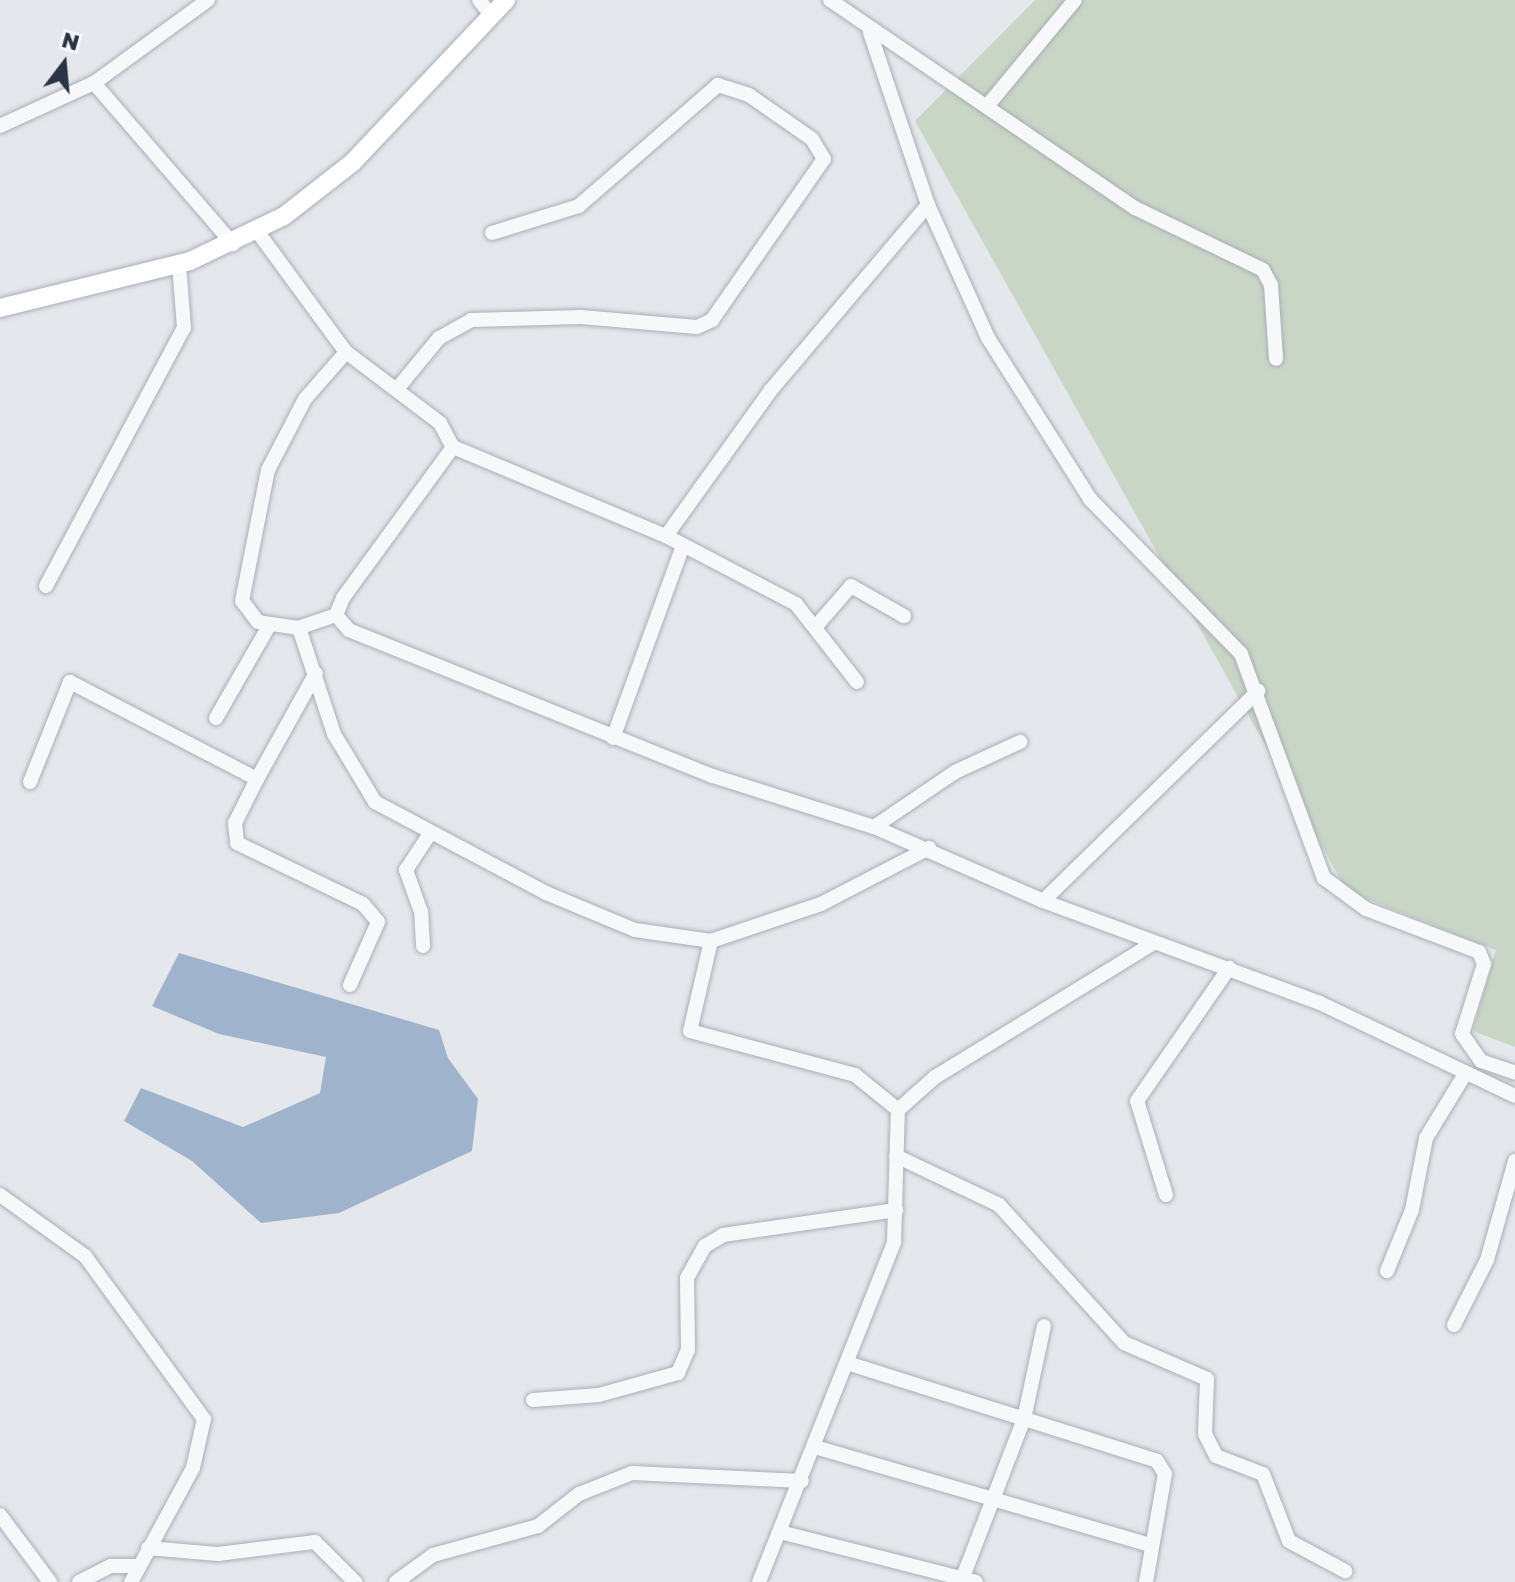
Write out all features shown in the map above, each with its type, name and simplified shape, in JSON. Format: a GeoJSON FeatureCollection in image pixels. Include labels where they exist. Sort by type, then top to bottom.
{"type":"FeatureCollection","features":[{"type":"Feature","properties":{"kind":"main road"},"geometry":{"type":"LineString","coordinates":[[1,305],[179,264],[233,244],[257,231],[334,180],[485,8],[506,0]]}},
{"type":"Feature","properties":{"kind":"street"},"geometry":{"type":"LineString","coordinates":[[0,126],[94,83],[208,0]]}},
{"type":"Feature","properties":{"kind":"street"},"geometry":{"type":"LineString","coordinates":[[830,0],[870,33],[988,105],[1135,208],[1263,270],[1271,285],[1276,359]]}},
{"type":"Feature","properties":{"kind":"street"},"geometry":{"type":"LineString","coordinates":[[988,105],[1075,0]]}},
{"type":"Feature","properties":{"kind":"street"},"geometry":{"type":"LineString","coordinates":[[870,33],[928,205],[988,338],[1090,499],[1241,654],[1258,691],[1324,878],[1366,909],[1479,952],[1484,964],[1462,1034],[1481,1061],[1515,1073]]}},
{"type":"Feature","properties":{"kind":"street"},"geometry":{"type":"LineString","coordinates":[[94,83],[233,244]]}},
{"type":"Feature","properties":{"kind":"street"},"geometry":{"type":"LineString","coordinates":[[397,389],[439,338],[471,320],[581,317],[697,327],[712,320],[818,178],[824,159],[812,139],[749,95],[718,85],[579,206],[492,233]]}},
{"type":"Feature","properties":{"kind":"street"},"geometry":{"type":"LineString","coordinates":[[666,536],[771,390],[928,205]]}},
{"type":"Feature","properties":{"kind":"street"},"geometry":{"type":"LineString","coordinates":[[257,231],[346,352],[440,423],[453,447],[666,536],[796,604],[818,624],[857,682]]}},
{"type":"Feature","properties":{"kind":"street"},"geometry":{"type":"LineString","coordinates":[[46,586],[184,328],[179,264]]}},
{"type":"Feature","properties":{"kind":"street"},"geometry":{"type":"LineString","coordinates":[[346,352],[286,428],[257,505],[242,601],[258,622],[299,628],[336,615],[453,447]]}},
{"type":"Feature","properties":{"kind":"street"},"geometry":{"type":"LineString","coordinates":[[613,738],[683,546]]}},
{"type":"Feature","properties":{"kind":"street"},"geometry":{"type":"LineString","coordinates":[[818,624],[851,586],[904,616]]}},
{"type":"Feature","properties":{"kind":"street"},"geometry":{"type":"LineString","coordinates":[[336,615],[381,645],[613,738],[874,827],[929,848],[1043,901],[1320,1003],[1515,1096]]}},
{"type":"Feature","properties":{"kind":"street"},"geometry":{"type":"LineString","coordinates":[[216,718],[270,624]]}},
{"type":"Feature","properties":{"kind":"street"},"geometry":{"type":"LineString","coordinates":[[299,628],[355,776],[375,802],[429,835],[635,930],[711,941],[821,904],[929,848]]}},
{"type":"Feature","properties":{"kind":"street"},"geometry":{"type":"LineString","coordinates":[[316,673],[235,823],[237,843],[363,904],[378,922],[350,985]]}},
{"type":"Feature","properties":{"kind":"street"},"geometry":{"type":"LineString","coordinates":[[30,782],[70,682],[257,779]]}},
{"type":"Feature","properties":{"kind":"street"},"geometry":{"type":"LineString","coordinates":[[1043,901],[1258,691]]}},
{"type":"Feature","properties":{"kind":"street"},"geometry":{"type":"LineString","coordinates":[[874,827],[955,772],[1020,742]]}},
{"type":"Feature","properties":{"kind":"street"},"geometry":{"type":"LineString","coordinates":[[423,946],[421,912],[406,870],[429,835]]}},
{"type":"Feature","properties":{"kind":"street"},"geometry":{"type":"LineString","coordinates":[[711,941],[690,1031],[855,1075],[898,1110]]}},
{"type":"Feature","properties":{"kind":"street"},"geometry":{"type":"LineString","coordinates":[[759,1582],[802,1481],[894,1242],[898,1110],[935,1077],[1154,943]]}},
{"type":"Feature","properties":{"kind":"street"},"geometry":{"type":"LineString","coordinates":[[1166,1195],[1137,1101],[1229,968]]}},
{"type":"Feature","properties":{"kind":"street"},"geometry":{"type":"LineString","coordinates":[[1387,1271],[1412,1210],[1426,1138],[1465,1074]]}},
{"type":"Feature","properties":{"kind":"street"},"geometry":{"type":"LineString","coordinates":[[896,1156],[999,1205],[1134,1351],[1207,1379],[1208,1445],[1227,1462],[1263,1474],[1289,1541],[1345,1571]]}},
{"type":"Feature","properties":{"kind":"street"},"geometry":{"type":"LineString","coordinates":[[1454,1325],[1487,1260],[1515,1161]]}},
{"type":"Feature","properties":{"kind":"street"},"geometry":{"type":"LineString","coordinates":[[0,1195],[85,1256],[200,1409],[200,1450],[131,1582]]}},
{"type":"Feature","properties":{"kind":"street"},"geometry":{"type":"LineString","coordinates":[[533,1400],[599,1395],[678,1373],[688,1350],[687,1278],[705,1246],[723,1235],[896,1210]]}},
{"type":"Feature","properties":{"kind":"street"},"geometry":{"type":"LineString","coordinates":[[780,1532],[967,1580],[1024,1419],[1044,1326]]}},
{"type":"Feature","properties":{"kind":"street"},"geometry":{"type":"LineString","coordinates":[[847,1363],[1157,1461],[1165,1474],[1146,1582]]}},
{"type":"Feature","properties":{"kind":"street"},"geometry":{"type":"LineString","coordinates":[[815,1447],[1151,1545]]}},
{"type":"Feature","properties":{"kind":"street"},"geometry":{"type":"LineString","coordinates":[[396,1582],[433,1555],[538,1526],[579,1494],[632,1473],[802,1481]]}},
{"type":"Feature","properties":{"kind":"street"},"geometry":{"type":"LineString","coordinates":[[0,1515],[50,1582]]}},
{"type":"Feature","properties":{"kind":"street"},"geometry":{"type":"LineString","coordinates":[[148,1548],[218,1554],[315,1542],[355,1582]]}},
{"type":"Feature","properties":{"kind":"street"},"geometry":{"type":"LineString","coordinates":[[79,1582],[111,1566],[138,1566]]}},
{"type":"Feature","properties":{"kind":"green space"},"geometry":{"type":"Polygon","coordinates":[[[1035,0],[1515,0],[1515,1047],[1473,1031],[1496,950],[1347,891],[915,121],[1035,0]]]}},
{"type":"Feature","properties":{"kind":"water"},"geometry":{"type":"Polygon","coordinates":[[[179,953],[439,1030],[448,1058],[478,1099],[472,1151],[339,1213],[261,1223],[192,1161],[124,1121],[141,1088],[243,1127],[320,1093],[326,1057],[219,1034],[152,1006],[179,953]]]}}]}
